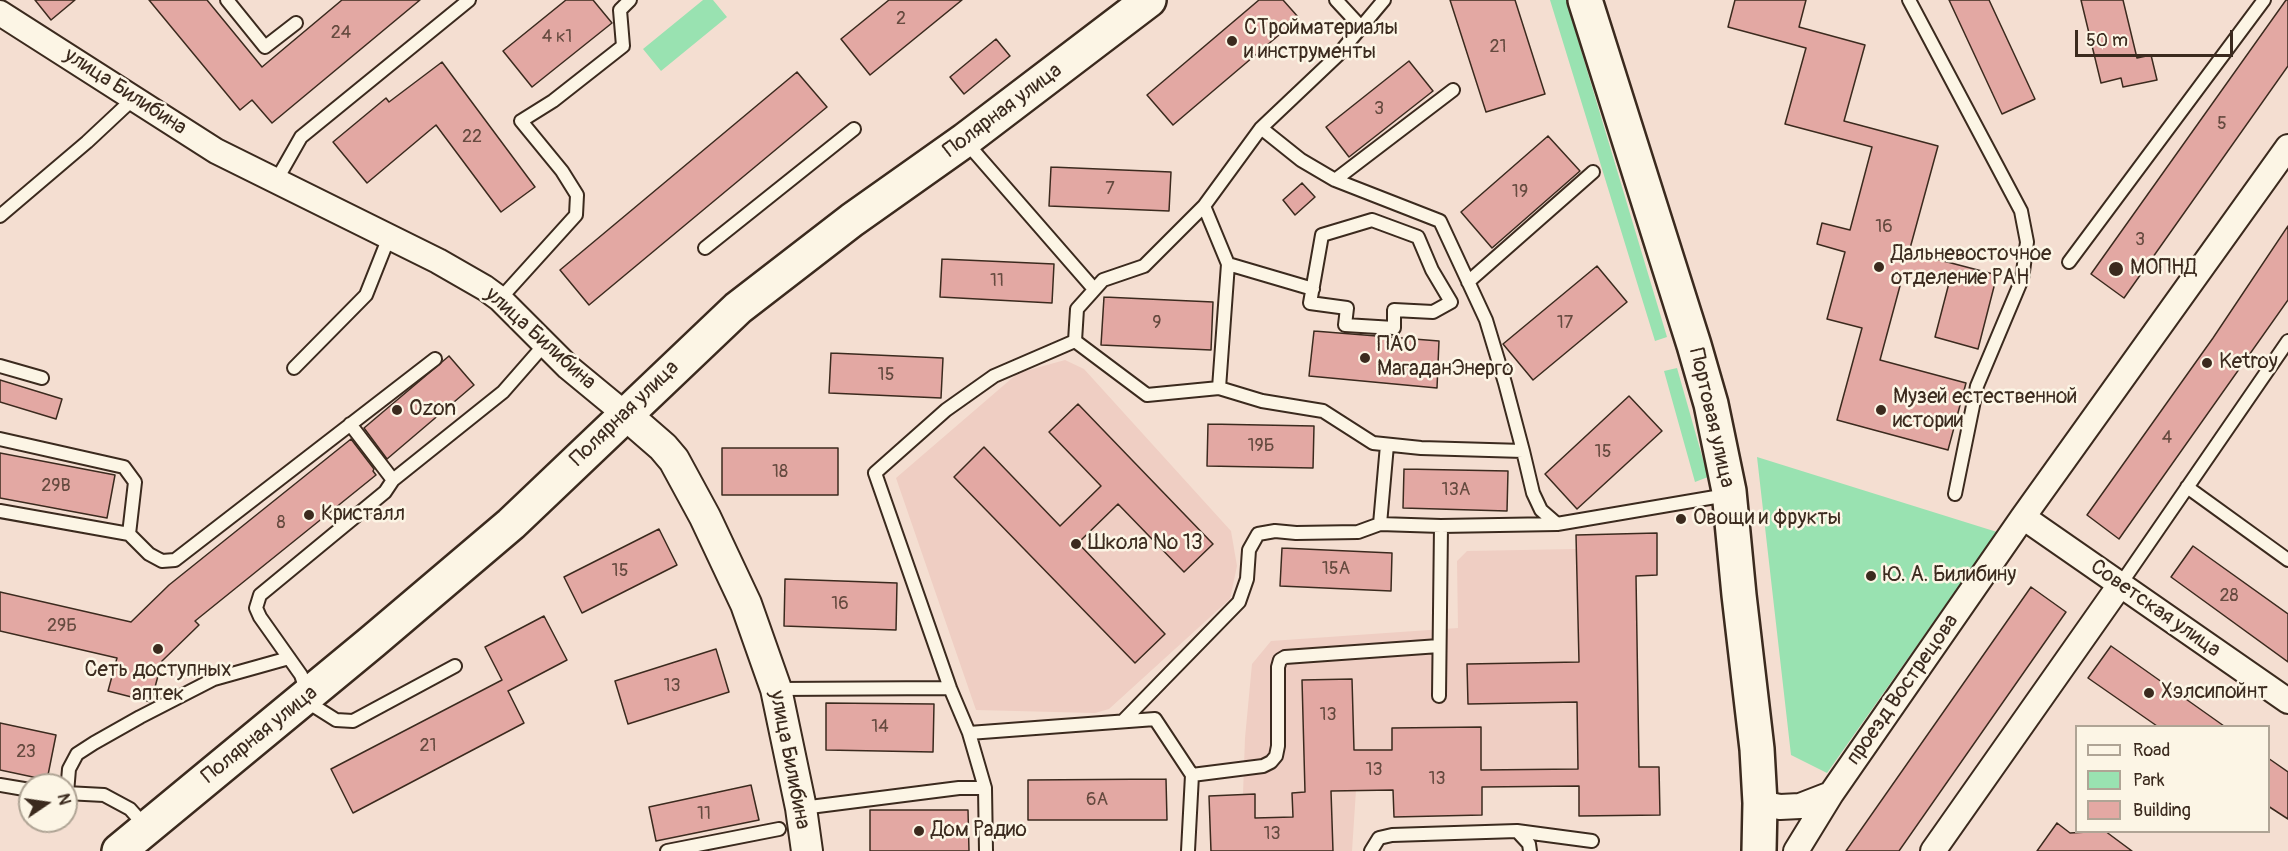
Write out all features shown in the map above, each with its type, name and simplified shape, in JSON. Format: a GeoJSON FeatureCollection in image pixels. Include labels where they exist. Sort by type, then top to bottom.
{"type":"FeatureCollection","features":[{"type":"Feature","properties":{"kind":"main road","name":"Полярная улица"},"geometry":{"type":"LineString","coordinates":[[119,851],[428,596],[511,524],[738,308],[852,220],[964,140],[1149,0]]}},
{"type":"Feature","properties":{"kind":"main road","name":"Портовая улица"},"geometry":{"type":"LineString","coordinates":[[1589,8],[1706,385],[1729,494],[1757,749],[1760,851]]}},
{"type":"Feature","properties":{"kind":"street","name":"улица Билибина"},"geometry":{"type":"LineString","coordinates":[[0,13],[216,151],[464,275],[500,299],[589,385],[663,447],[674,460],[689,487],[746,604],[776,689],[801,808],[807,851]]}},
{"type":"Feature","properties":{"kind":"street","name":"проезд Вострецова"},"geometry":{"type":"LineString","coordinates":[[1796,851],[1831,794],[2022,517],[2288,147]]}},
{"type":"Feature","properties":{"kind":"street","name":"Советская улица"},"geometry":{"type":"LineString","coordinates":[[2022,517],[2288,701]]}},
{"type":"Feature","properties":{"kind":"street"},"geometry":{"type":"LineString","coordinates":[[1933,851],[2120,585]]}},
{"type":"Feature","properties":{"kind":"street"},"geometry":{"type":"LineString","coordinates":[[1760,803],[1780,807],[1800,806],[1831,794]]}},
{"type":"Feature","properties":{"kind":"lane"},"geometry":{"type":"LineString","coordinates":[[227,0],[265,47],[296,23]]}},
{"type":"Feature","properties":{"kind":"lane"},"geometry":{"type":"LineString","coordinates":[[276,181],[301,137],[470,0]]}},
{"type":"Feature","properties":{"kind":"lane"},"geometry":{"type":"LineString","coordinates":[[500,299],[576,215],[577,195],[562,171],[521,121],[553,100],[623,46],[620,10],[630,0]]}},
{"type":"Feature","properties":{"kind":"lane"},"geometry":{"type":"LineString","coordinates":[[1336,0],[1360,27]]}},
{"type":"Feature","properties":{"kind":"lane"},"geometry":{"type":"LineString","coordinates":[[1075,341],[1077,309],[1094,289],[1103,280],[1144,266],[1204,206],[1261,128],[1337,56],[1384,0]]}},
{"type":"Feature","properties":{"kind":"lane"},"geometry":{"type":"LineString","coordinates":[[1909,0],[2021,211],[2026,242],[2022,279],[1977,386],[1955,494]]}},
{"type":"Feature","properties":{"kind":"lane"},"geometry":{"type":"LineString","coordinates":[[2069,262],[2264,0]]}},
{"type":"Feature","properties":{"kind":"lane"},"geometry":{"type":"LineString","coordinates":[[1335,180],[1453,90]]}},
{"type":"Feature","properties":{"kind":"lane"},"geometry":{"type":"LineString","coordinates":[[0,216],[87,142],[133,99]]}},
{"type":"Feature","properties":{"kind":"lane"},"geometry":{"type":"LineString","coordinates":[[1261,128],[1301,160],[1335,180],[1440,221],[1486,320],[1505,383],[1533,493],[1541,510],[1557,524]]}},
{"type":"Feature","properties":{"kind":"lane"},"geometry":{"type":"LineString","coordinates":[[705,248],[854,129]]}},
{"type":"Feature","properties":{"kind":"lane"},"geometry":{"type":"LineString","coordinates":[[964,140],[1094,289]]}},
{"type":"Feature","properties":{"kind":"lane"},"geometry":{"type":"LineString","coordinates":[[1468,282],[1593,172]]}},
{"type":"Feature","properties":{"kind":"lane"},"geometry":{"type":"LineString","coordinates":[[1204,206],[1228,264],[1219,387]]}},
{"type":"Feature","properties":{"kind":"lane"},"geometry":{"type":"LineString","coordinates":[[1372,220],[1418,237],[1432,270],[1451,302],[1433,312],[1394,310],[1394,328],[1345,325],[1347,308],[1310,303],[1312,289],[1322,235],[1372,220]]}},
{"type":"Feature","properties":{"kind":"lane"},"geometry":{"type":"LineString","coordinates":[[294,368],[366,295],[390,237]]}},
{"type":"Feature","properties":{"kind":"lane"},"geometry":{"type":"LineString","coordinates":[[1228,264],[1312,289]]}},
{"type":"Feature","properties":{"kind":"lane"},"geometry":{"type":"LineString","coordinates":[[1075,341],[1147,395],[1219,387],[1262,401],[1323,411],[1373,443],[1421,448],[1523,451]]}},
{"type":"Feature","properties":{"kind":"lane"},"geometry":{"type":"LineString","coordinates":[[986,851],[985,788],[969,733],[950,688],[875,473],[946,410],[994,376],[1075,341]]}},
{"type":"Feature","properties":{"kind":"lane"},"geometry":{"type":"LineString","coordinates":[[2120,585],[2288,341]]}},
{"type":"Feature","properties":{"kind":"lane"},"geometry":{"type":"LineString","coordinates":[[455,666],[353,721],[336,720],[317,708],[308,695],[301,675],[256,608],[260,595],[385,492],[393,480],[503,392],[545,344]]}},
{"type":"Feature","properties":{"kind":"lane"},"geometry":{"type":"LineString","coordinates":[[0,511],[129,534],[149,554],[162,561],[175,560],[435,359]]}},
{"type":"Feature","properties":{"kind":"lane"},"geometry":{"type":"LineString","coordinates":[[0,366],[42,378]]}},
{"type":"Feature","properties":{"kind":"lane"},"geometry":{"type":"LineString","coordinates":[[350,424],[393,480]]}},
{"type":"Feature","properties":{"kind":"lane"},"geometry":{"type":"LineString","coordinates":[[0,439],[124,467],[135,482],[129,534]]}},
{"type":"Feature","properties":{"kind":"lane"},"geometry":{"type":"LineString","coordinates":[[1380,524],[1387,445]]}},
{"type":"Feature","properties":{"kind":"lane"},"geometry":{"type":"LineString","coordinates":[[2187,487],[2288,560]]}},
{"type":"Feature","properties":{"kind":"lane"},"geometry":{"type":"LineString","coordinates":[[1123,722],[1239,602],[1247,579],[1249,550],[1258,534],[1275,531],[1358,532],[1380,524],[1441,526],[1557,524],[1729,494]]}},
{"type":"Feature","properties":{"kind":"lane"},"geometry":{"type":"LineString","coordinates":[[1439,696],[1441,526]]}},
{"type":"Feature","properties":{"kind":"lane"},"geometry":{"type":"LineString","coordinates":[[1192,776],[1263,766],[1276,756],[1278,667],[1280,660],[1285,657],[1439,646]]}},
{"type":"Feature","properties":{"kind":"lane"},"geometry":{"type":"LineString","coordinates":[[69,773],[77,754],[94,743],[214,679],[289,658]]}},
{"type":"Feature","properties":{"kind":"lane"},"geometry":{"type":"LineString","coordinates":[[776,689],[950,688]]}},
{"type":"Feature","properties":{"kind":"lane"},"geometry":{"type":"LineString","coordinates":[[969,733],[1155,719],[1192,776],[1188,851]]}},
{"type":"Feature","properties":{"kind":"lane"},"geometry":{"type":"LineString","coordinates":[[0,785],[18,788]]}},
{"type":"Feature","properties":{"kind":"lane"},"geometry":{"type":"LineString","coordinates":[[801,808],[959,789],[985,788]]}},
{"type":"Feature","properties":{"kind":"lane"},"geometry":{"type":"LineString","coordinates":[[78,794],[104,795],[130,809],[146,828]]}},
{"type":"Feature","properties":{"kind":"lane"},"geometry":{"type":"LineString","coordinates":[[667,851],[779,829]]}},
{"type":"Feature","properties":{"kind":"lane"},"geometry":{"type":"LineString","coordinates":[[1371,851],[1379,838],[1392,835],[1517,831],[1592,841]]}},
{"type":"Feature","properties":{"kind":"lane"},"geometry":{"type":"LineString","coordinates":[[1517,831],[1524,836],[1530,851]]}},
{"type":"Feature","properties":{"kind":"shaded area","name":"Школа № 13"},"geometry":{"type":"Polygon","coordinates":[[[1065,360],[1084,369],[1231,531],[1237,566],[1230,599],[1109,709],[1095,713],[976,710],[896,478],[1018,373],[1065,360]]]}},
{"type":"Feature","properties":{"kind":"shaded area"},"geometry":{"type":"Polygon","coordinates":[[[1657,533],[1657,575],[1636,576],[1639,767],[1659,767],[1660,815],[1579,816],[1578,786],[1482,787],[1482,815],[1394,817],[1393,790],[1356,790],[1352,851],[1210,851],[1209,796],[1243,794],[1245,738],[1252,664],[1271,641],[1458,628],[1457,561],[1467,551],[1576,549],[1576,535],[1657,533]]]}},
{"type":"Feature","properties":{"kind":"green space"},"geometry":{"type":"Polygon","coordinates":[[[703,0],[713,0],[727,17],[661,71],[643,49],[703,0]]]}},
{"type":"Feature","properties":{"kind":"green space"},"geometry":{"type":"Polygon","coordinates":[[[1550,0],[1566,0],[1667,337],[1655,341],[1550,0]]]}},
{"type":"Feature","properties":{"kind":"green space"},"geometry":{"type":"Polygon","coordinates":[[[1677,368],[1708,477],[1695,482],[1664,371],[1677,368]]]}},
{"type":"Feature","properties":{"kind":"green space"},"geometry":{"type":"Polygon","coordinates":[[[1757,457],[1997,532],[1827,773],[1791,755],[1757,457]]]}},
{"type":"Feature","properties":{"kind":"building"},"geometry":{"type":"Polygon","coordinates":[[[35,0],[75,0],[51,20],[35,0]]]}},
{"type":"Feature","properties":{"kind":"building"},"geometry":{"type":"Polygon","coordinates":[[[149,0],[207,0],[262,67],[342,0],[420,0],[272,123],[252,100],[240,110],[149,0]]]}},
{"type":"Feature","properties":{"kind":"building"},"geometry":{"type":"Polygon","coordinates":[[[566,0],[593,0],[612,23],[532,87],[503,51],[566,0]]]}},
{"type":"Feature","properties":{"kind":"building"},"geometry":{"type":"Polygon","coordinates":[[[889,0],[962,0],[870,75],[841,39],[889,0]]]}},
{"type":"Feature","properties":{"kind":"building"},"geometry":{"type":"Polygon","coordinates":[[[1259,0],[1283,0],[1299,18],[1173,125],[1147,95],[1259,0]]]}},
{"type":"Feature","properties":{"kind":"building"},"geometry":{"type":"Polygon","coordinates":[[[1450,0],[1515,0],[1545,94],[1486,112],[1450,0]]]}},
{"type":"Feature","properties":{"kind":"building"},"geometry":{"type":"Polygon","coordinates":[[[1735,0],[1806,0],[1799,27],[1865,45],[1844,121],[1938,146],[1909,252],[1997,275],[1978,349],[1935,337],[1949,283],[1904,271],[1880,360],[1966,383],[1948,450],[1837,420],[1862,328],[1827,319],[1845,252],[1817,244],[1822,223],[1850,230],[1872,147],[1785,124],[1806,48],[1728,27],[1735,0]]]}},
{"type":"Feature","properties":{"kind":"building"},"geometry":{"type":"Polygon","coordinates":[[[1949,0],[1989,0],[2035,99],[2002,114],[1949,0]]]}},
{"type":"Feature","properties":{"kind":"building"},"geometry":{"type":"Polygon","coordinates":[[[2081,0],[2123,0],[2137,58],[2151,55],[2157,80],[2123,87],[2121,78],[2101,83],[2081,0]]]}},
{"type":"Feature","properties":{"kind":"building"},"geometry":{"type":"Polygon","coordinates":[[[2288,0],[2288,66],[2124,298],[2091,274],[2288,0]]]}},
{"type":"Feature","properties":{"kind":"building"},"geometry":{"type":"Polygon","coordinates":[[[996,39],[1010,56],[964,94],[950,77],[996,39]]]}},
{"type":"Feature","properties":{"kind":"building"},"geometry":{"type":"Polygon","coordinates":[[[1409,61],[1433,91],[1349,157],[1326,127],[1409,61]]]}},
{"type":"Feature","properties":{"kind":"building"},"geometry":{"type":"Polygon","coordinates":[[[442,62],[535,187],[501,212],[436,125],[367,183],[333,142],[386,98],[389,102],[442,62]]]}},
{"type":"Feature","properties":{"kind":"building"},"geometry":{"type":"Polygon","coordinates":[[[797,72],[827,107],[589,305],[560,270],[797,72]]]}},
{"type":"Feature","properties":{"kind":"building"},"geometry":{"type":"Polygon","coordinates":[[[1548,136],[1580,171],[1492,248],[1461,212],[1548,136]]]}},
{"type":"Feature","properties":{"kind":"building"},"geometry":{"type":"Polygon","coordinates":[[[1051,167],[1171,172],[1169,211],[1049,206],[1051,167]]]}},
{"type":"Feature","properties":{"kind":"building"},"geometry":{"type":"Polygon","coordinates":[[[1302,183],[1315,197],[1295,215],[1283,200],[1302,183]]]}},
{"type":"Feature","properties":{"kind":"building"},"geometry":{"type":"Polygon","coordinates":[[[2288,226],[2288,300],[2119,539],[2087,515],[2213,338],[2288,226]]]}},
{"type":"Feature","properties":{"kind":"building"},"geometry":{"type":"Polygon","coordinates":[[[942,259],[1054,264],[1052,303],[940,297],[942,259]]]}},
{"type":"Feature","properties":{"kind":"building"},"geometry":{"type":"Polygon","coordinates":[[[1597,266],[1627,302],[1533,380],[1503,344],[1597,266]]]}},
{"type":"Feature","properties":{"kind":"building"},"geometry":{"type":"Polygon","coordinates":[[[1104,297],[1213,302],[1211,350],[1101,345],[1104,297]]]}},
{"type":"Feature","properties":{"kind":"building"},"geometry":{"type":"Polygon","coordinates":[[[1314,331],[1439,341],[1437,388],[1309,376],[1314,331]]]}},
{"type":"Feature","properties":{"kind":"building"},"geometry":{"type":"Polygon","coordinates":[[[831,353],[943,358],[941,398],[829,393],[831,353]]]}},
{"type":"Feature","properties":{"kind":"building"},"geometry":{"type":"Polygon","coordinates":[[[449,356],[474,385],[387,459],[364,428],[449,356]]]}},
{"type":"Feature","properties":{"kind":"building"},"geometry":{"type":"Polygon","coordinates":[[[0,380],[62,399],[56,419],[0,402],[0,380]]]}},
{"type":"Feature","properties":{"kind":"building"},"geometry":{"type":"Polygon","coordinates":[[[1629,396],[1662,431],[1577,509],[1545,474],[1629,396]]]}},
{"type":"Feature","properties":{"kind":"building"},"geometry":{"type":"Polygon","coordinates":[[[1078,404],[1213,544],[1184,572],[1118,504],[1078,543],[1165,634],[1135,663],[954,477],[984,447],[1060,526],[1101,486],[1049,432],[1078,404]]]}},
{"type":"Feature","properties":{"kind":"building"},"geometry":{"type":"Polygon","coordinates":[[[1208,424],[1314,426],[1313,468],[1207,466],[1208,424]]]}},
{"type":"Feature","properties":{"kind":"building"},"geometry":{"type":"Polygon","coordinates":[[[351,439],[376,475],[195,621],[199,625],[162,661],[151,702],[108,691],[117,658],[0,631],[0,592],[131,622],[169,585],[351,439]]]}},
{"type":"Feature","properties":{"kind":"building"},"geometry":{"type":"Polygon","coordinates":[[[722,448],[838,448],[838,495],[722,495],[722,448]]]}},
{"type":"Feature","properties":{"kind":"building"},"geometry":{"type":"Polygon","coordinates":[[[0,453],[115,475],[107,518],[0,498],[0,453]]]}},
{"type":"Feature","properties":{"kind":"building"},"geometry":{"type":"Polygon","coordinates":[[[1404,469],[1508,471],[1507,511],[1403,508],[1404,469]]]}},
{"type":"Feature","properties":{"kind":"building"},"geometry":{"type":"Polygon","coordinates":[[[659,529],[677,565],[582,613],[564,577],[659,529]]]}},
{"type":"Feature","properties":{"kind":"building"},"geometry":{"type":"Polygon","coordinates":[[[1657,533],[1657,575],[1636,576],[1639,767],[1659,767],[1660,815],[1579,816],[1579,786],[1482,787],[1482,815],[1394,817],[1393,790],[1331,791],[1333,851],[1211,851],[1209,796],[1255,794],[1255,818],[1293,817],[1292,793],[1305,792],[1302,680],[1352,679],[1354,750],[1392,750],[1392,728],[1481,727],[1481,770],[1578,769],[1577,702],[1468,704],[1467,664],[1579,662],[1576,535],[1657,533]]]}},
{"type":"Feature","properties":{"kind":"building"},"geometry":{"type":"Polygon","coordinates":[[[2193,546],[2288,614],[2288,662],[2171,577],[2193,546]]]}},
{"type":"Feature","properties":{"kind":"building"},"geometry":{"type":"Polygon","coordinates":[[[1282,548],[1392,553],[1391,591],[1280,586],[1282,548]]]}},
{"type":"Feature","properties":{"kind":"building"},"geometry":{"type":"Polygon","coordinates":[[[785,579],[897,583],[896,630],[784,626],[785,579]]]}},
{"type":"Feature","properties":{"kind":"building"},"geometry":{"type":"Polygon","coordinates":[[[2031,587],[2066,612],[1899,851],[1846,851],[2031,587]]]}},
{"type":"Feature","properties":{"kind":"building"},"geometry":{"type":"Polygon","coordinates":[[[544,616],[567,660],[508,691],[524,723],[353,813],[331,769],[502,680],[485,647],[544,616]]]}},
{"type":"Feature","properties":{"kind":"building"},"geometry":{"type":"Polygon","coordinates":[[[2111,646],[2223,725],[2156,725],[2088,678],[2111,646]]]}},
{"type":"Feature","properties":{"kind":"building"},"geometry":{"type":"Polygon","coordinates":[[[716,649],[729,692],[628,724],[615,681],[716,649]]]}},
{"type":"Feature","properties":{"kind":"building"},"geometry":{"type":"Polygon","coordinates":[[[826,703],[934,704],[933,752],[826,750],[826,703]]]}},
{"type":"Feature","properties":{"kind":"building"},"geometry":{"type":"Polygon","coordinates":[[[0,723],[56,735],[48,773],[18,774],[0,770],[0,723]]]}},
{"type":"Feature","properties":{"kind":"building"},"geometry":{"type":"Polygon","coordinates":[[[2270,759],[2288,772],[2288,819],[2270,807],[2270,759]]]}},
{"type":"Feature","properties":{"kind":"building"},"geometry":{"type":"Polygon","coordinates":[[[1166,779],[1167,820],[1028,820],[1028,780],[1166,779]]]}},
{"type":"Feature","properties":{"kind":"building"},"geometry":{"type":"Polygon","coordinates":[[[751,785],[759,820],[656,841],[649,807],[751,785]]]}},
{"type":"Feature","properties":{"kind":"building","name":"Дом Радио"},"geometry":{"type":"Polygon","coordinates":[[[870,810],[968,810],[969,851],[870,851],[870,810]]]}},
{"type":"Feature","properties":{"kind":"building"},"geometry":{"type":"Polygon","coordinates":[[[2057,823],[2070,833],[2108,833],[2132,851],[2037,851],[2057,823]]]}},
{"type":"Feature","properties":{"kind":"place","name":"СТройматериалы и инструменты"},"geometry":{"type":"Point","coordinates":[1232,41]}},
{"type":"Feature","properties":{"kind":"place","name":"Дальневосточное отделение РАН"},"geometry":{"type":"Point","coordinates":[1879,267]}},
{"type":"Feature","properties":{"kind":"place","name":"МОПНД"},"geometry":{"type":"Point","coordinates":[2116,269]}},
{"type":"Feature","properties":{"kind":"place","name":"ПАО МагаданЭнерго"},"geometry":{"type":"Point","coordinates":[1365,358]}},
{"type":"Feature","properties":{"kind":"place","name":"Ketroy"},"geometry":{"type":"Point","coordinates":[2207,363]}},
{"type":"Feature","properties":{"kind":"place","name":"Ozon"},"geometry":{"type":"Point","coordinates":[397,410]}},
{"type":"Feature","properties":{"kind":"place","name":"Музей естественной истории"},"geometry":{"type":"Point","coordinates":[1881,410]}},
{"type":"Feature","properties":{"kind":"place","name":"Кристалл"},"geometry":{"type":"Point","coordinates":[309,515]}},
{"type":"Feature","properties":{"kind":"place","name":"Овощи и фрукты"},"geometry":{"type":"Point","coordinates":[1681,519]}},
{"type":"Feature","properties":{"kind":"place","name":"Школа № 13"},"geometry":{"type":"Point","coordinates":[1076,544]}},
{"type":"Feature","properties":{"kind":"place","name":"Ю. А. Билибину"},"geometry":{"type":"Point","coordinates":[1871,576]}},
{"type":"Feature","properties":{"kind":"place","name":"Сеть доступных аптек"},"geometry":{"type":"Point","coordinates":[158,649]}},
{"type":"Feature","properties":{"kind":"place","name":"Хэлсипойнт"},"geometry":{"type":"Point","coordinates":[2149,693]}},
{"type":"Feature","properties":{"kind":"place","name":"Дом Радио"},"geometry":{"type":"Point","coordinates":[919,831]}}]}
